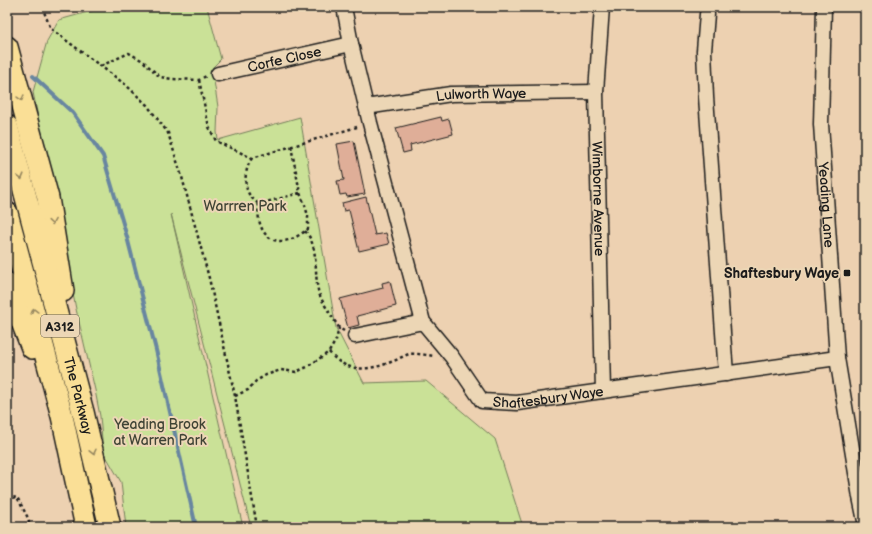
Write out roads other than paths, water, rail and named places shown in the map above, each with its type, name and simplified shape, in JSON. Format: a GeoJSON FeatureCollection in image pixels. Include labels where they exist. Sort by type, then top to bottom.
{"type":"FeatureCollection","features":[{"type":"Feature","properties":{"kind":"highway","name":"A312"},"geometry":{"type":"LineString","coordinates":[[7,47],[48,198],[83,412]]}},
{"type":"Feature","properties":{"kind":"highway","name":"The Parkway"},"geometry":{"type":"LineString","coordinates":[[7,126],[83,412],[110,527]]}},
{"type":"Feature","properties":{"kind":"highway","name":"The Parkway"},"geometry":{"type":"LineString","coordinates":[[7,213],[62,416],[86,527]]}},
{"type":"Feature","properties":{"kind":"highway","name":"A312"},"geometry":{"type":"LineString","coordinates":[[7,284],[32,348],[62,416]]}},
{"type":"Feature","properties":{"kind":"street","name":"Shaftesbury Waye"},"geometry":{"type":"LineString","coordinates":[[344,7],[351,44],[370,123],[423,322],[452,357],[482,401],[518,403],[837,358]]}},
{"type":"Feature","properties":{"kind":"street","name":"Wimborne Avenue"},"geometry":{"type":"LineString","coordinates":[[602,7],[596,92],[603,391]]}},
{"type":"Feature","properties":{"kind":"street","name":"Yeading Lane"},"geometry":{"type":"LineString","coordinates":[[824,7],[821,124],[837,358],[865,521]]}},
{"type":"Feature","properties":{"kind":"street"},"geometry":{"type":"LineString","coordinates":[[707,14],[704,51],[706,97],[726,374]]}},
{"type":"Feature","properties":{"kind":"street","name":"Corfe Close"},"geometry":{"type":"LineString","coordinates":[[218,74],[351,44]]}},
{"type":"Feature","properties":{"kind":"street","name":"Lulworth Waye"},"geometry":{"type":"LineString","coordinates":[[366,107],[451,94],[596,92]]}},
{"type":"Feature","properties":{"kind":"street"},"geometry":{"type":"LineString","coordinates":[[355,336],[423,322]]}},
{"type":"Feature","properties":{"kind":"waterway"},"geometry":{"type":"LineString","coordinates":[[33,76],[73,113],[103,156],[127,237],[156,350],[196,527]]}},
{"type":"Feature","properties":{"kind":"place","name":"Shaftesbury Waye"},"geometry":{"type":"Point","coordinates":[847,273]}},
{"type":"Feature","properties":{"kind":"park label","name":"Warrren Park"},"geometry":{"type":"Point","coordinates":[245,206]}},
{"type":"Feature","properties":{"kind":"park label","name":"Yeading Brook at Warren Park"},"geometry":{"type":"Point","coordinates":[160,432]}}]}
